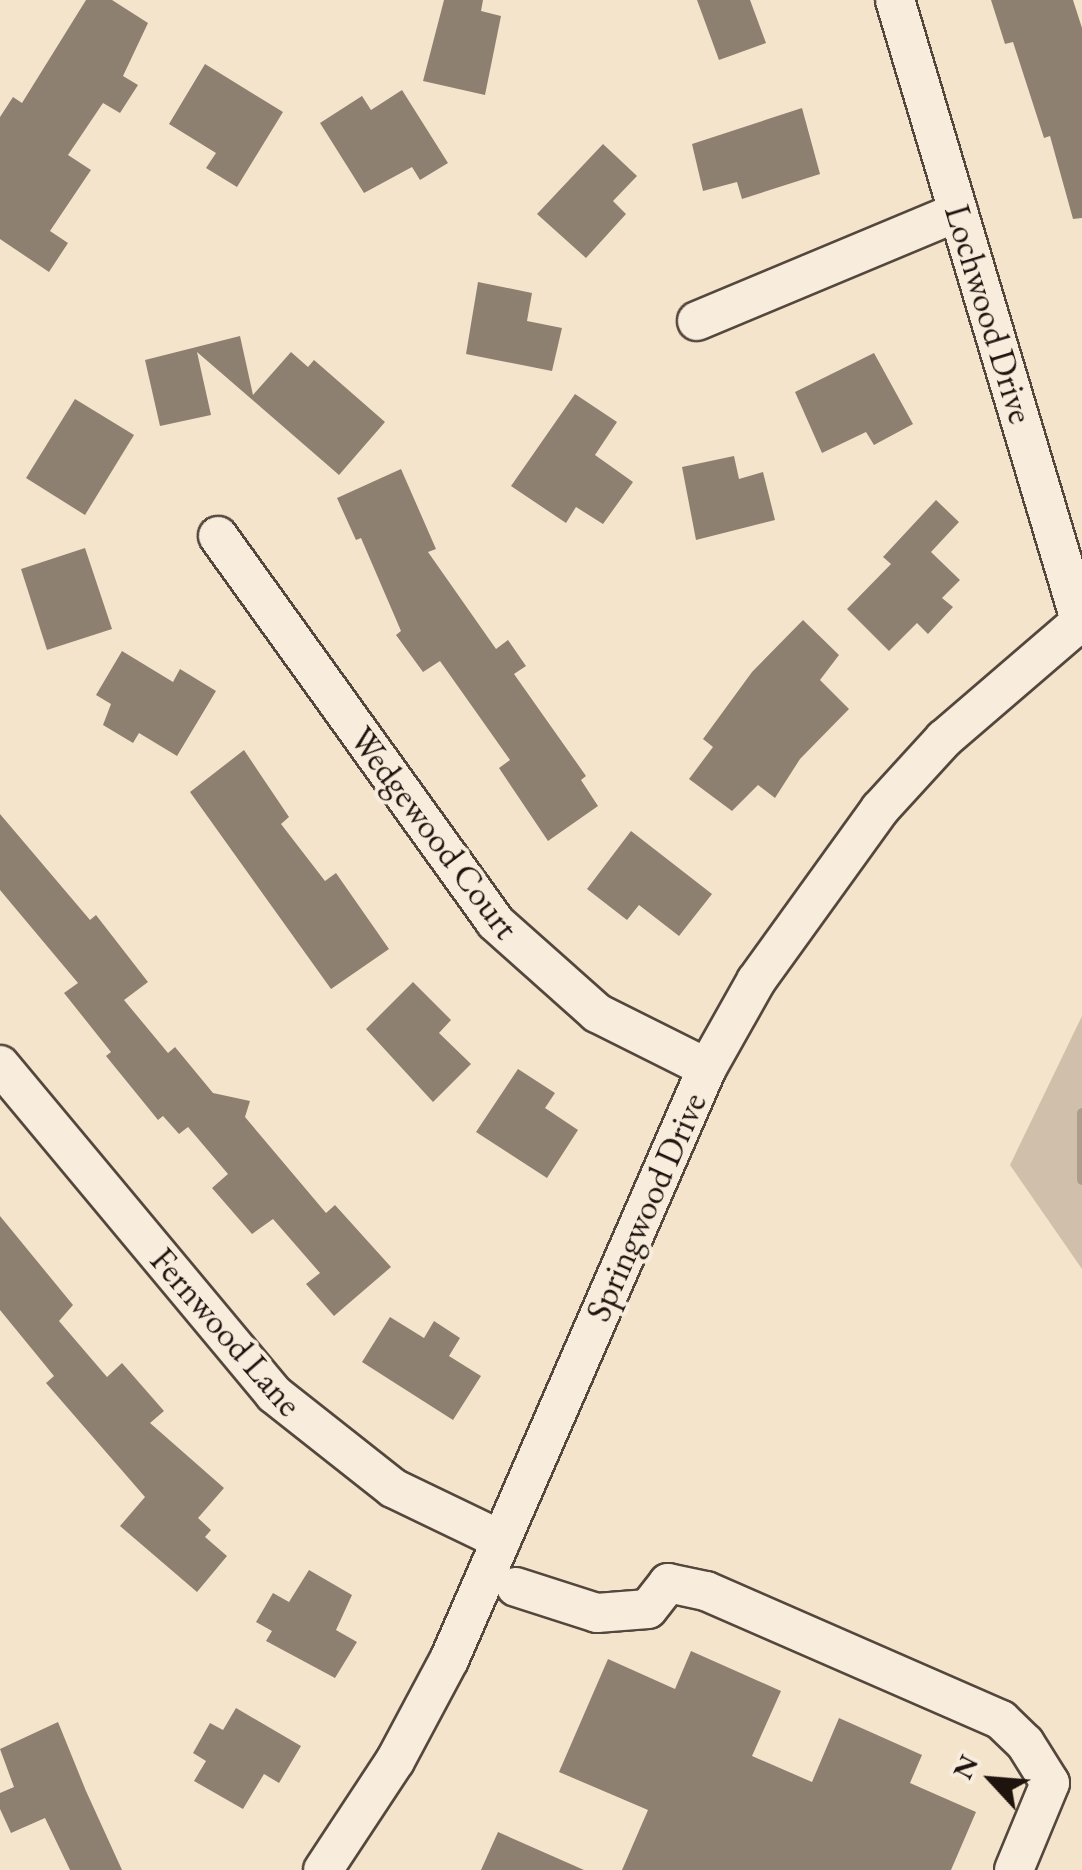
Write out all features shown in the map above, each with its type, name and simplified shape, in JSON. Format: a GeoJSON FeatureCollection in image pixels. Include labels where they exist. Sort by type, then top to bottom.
{"type":"FeatureCollection","features":[{"type":"Feature","properties":{"kind":"street","name":"Lochwood Drive"},"geometry":{"type":"LineString","coordinates":[[896,0],[1081,625]]}},
{"type":"Feature","properties":{"kind":"street"},"geometry":{"type":"LineString","coordinates":[[696,321],[958,212]]}},
{"type":"Feature","properties":{"kind":"street","name":"Wedgewood Court"},"geometry":{"type":"LineString","coordinates":[[218,536],[495,922],[597,1013],[707,1068]]}},
{"type":"Feature","properties":{"kind":"street","name":"Springwood Drive"},"geometry":{"type":"LineString","coordinates":[[323,1870],[395,1761],[501,1540],[707,1068],[807,902],[880,809],[944,738],[1081,625]]}},
{"type":"Feature","properties":{"kind":"street","name":"Fernwood Lane"},"geometry":{"type":"LineString","coordinates":[[0,1065],[274,1394],[393,1488],[501,1540]]}},
{"type":"Feature","properties":{"kind":"street"},"geometry":{"type":"LineString","coordinates":[[516,1587],[598,1613],[648,1609],[668,1584],[706,1591],[1001,1720],[1025,1743],[1050,1783],[1014,1870]]}},
{"type":"Feature","properties":{"kind":"shaded area"},"geometry":{"type":"Polygon","coordinates":[[[1082,1016],[1082,1269],[1010,1165],[1082,1016]]]}},
{"type":"Feature","properties":{"kind":"building"},"geometry":{"type":"Polygon","coordinates":[[[86,0],[112,0],[148,23],[123,76],[138,85],[120,113],[103,103],[68,155],[91,170],[50,231],[68,243],[49,272],[0,239],[0,117],[13,97],[22,103],[86,0]]]}},
{"type":"Feature","properties":{"kind":"building"},"geometry":{"type":"Polygon","coordinates":[[[444,0],[483,0],[481,11],[501,16],[485,95],[423,81],[444,0]]]}},
{"type":"Feature","properties":{"kind":"building"},"geometry":{"type":"Polygon","coordinates":[[[697,0],[750,0],[766,43],[719,60],[697,0]]]}},
{"type":"Feature","properties":{"kind":"building"},"geometry":{"type":"Polygon","coordinates":[[[991,0],[1073,0],[1082,28],[1082,218],[1073,219],[1050,136],[1044,138],[1013,42],[1005,44],[991,0]]]}},
{"type":"Feature","properties":{"kind":"building"},"geometry":{"type":"Polygon","coordinates":[[[205,64],[283,112],[237,187],[206,168],[216,153],[169,124],[205,64]]]}},
{"type":"Feature","properties":{"kind":"building"},"geometry":{"type":"Polygon","coordinates":[[[402,90],[448,163],[420,180],[412,167],[364,193],[320,123],[362,96],[371,110],[402,90]]]}},
{"type":"Feature","properties":{"kind":"building"},"geometry":{"type":"Polygon","coordinates":[[[802,108],[820,174],[742,199],[737,182],[703,191],[692,144],[802,108]]]}},
{"type":"Feature","properties":{"kind":"building"},"geometry":{"type":"Polygon","coordinates":[[[603,144],[637,176],[613,201],[626,214],[586,258],[537,214],[603,144]]]}},
{"type":"Feature","properties":{"kind":"building"},"geometry":{"type":"Polygon","coordinates":[[[478,282],[532,293],[527,321],[562,328],[552,371],[466,354],[478,282]]]}},
{"type":"Feature","properties":{"kind":"building"},"geometry":{"type":"Polygon","coordinates":[[[240,336],[253,395],[291,352],[308,367],[314,360],[385,422],[339,475],[197,352],[211,415],[160,426],[145,360],[240,336]]]}},
{"type":"Feature","properties":{"kind":"building"},"geometry":{"type":"Polygon","coordinates":[[[874,353],[913,424],[874,445],[866,432],[822,453],[795,392],[874,353]]]}},
{"type":"Feature","properties":{"kind":"building"},"geometry":{"type":"Polygon","coordinates":[[[575,394],[617,422],[595,455],[633,482],[603,524],[576,507],[566,523],[511,486],[575,394]]]}},
{"type":"Feature","properties":{"kind":"building"},"geometry":{"type":"Polygon","coordinates":[[[75,399],[134,435],[85,515],[26,478],[75,399]]]}},
{"type":"Feature","properties":{"kind":"building"},"geometry":{"type":"Polygon","coordinates":[[[734,456],[739,479],[763,472],[775,520],[696,540],[682,467],[734,456]]]}},
{"type":"Feature","properties":{"kind":"building"},"geometry":{"type":"Polygon","coordinates":[[[401,469],[436,549],[428,552],[496,649],[508,640],[526,666],[514,674],[586,776],[581,780],[598,806],[548,841],[499,768],[510,760],[440,661],[423,672],[396,635],[401,631],[361,538],[356,540],[337,498],[401,469]]]}},
{"type":"Feature","properties":{"kind":"building"},"geometry":{"type":"Polygon","coordinates":[[[936,500],[959,522],[931,552],[960,580],[942,598],[953,607],[928,634],[917,623],[889,651],[847,609],[891,564],[883,557],[936,500]]]}},
{"type":"Feature","properties":{"kind":"building"},"geometry":{"type":"Polygon","coordinates":[[[85,548],[112,629],[47,650],[21,569],[85,548]]]}},
{"type":"Feature","properties":{"kind":"building"},"geometry":{"type":"Polygon","coordinates":[[[803,620],[839,655],[820,680],[849,709],[800,759],[775,798],[758,785],[732,811],[689,779],[713,747],[703,739],[752,672],[803,620]]]}},
{"type":"Feature","properties":{"kind":"building"},"geometry":{"type":"Polygon","coordinates":[[[122,651],[173,682],[180,669],[216,691],[177,756],[139,733],[133,743],[103,725],[111,704],[96,695],[122,651]]]}},
{"type":"Feature","properties":{"kind":"building"},"geometry":{"type":"Polygon","coordinates":[[[244,750],[289,817],[281,824],[325,881],[336,873],[389,949],[331,989],[190,792],[244,750]]]}},
{"type":"Feature","properties":{"kind":"building"},"geometry":{"type":"Polygon","coordinates":[[[0,814],[90,920],[96,915],[148,982],[124,1000],[168,1053],[175,1047],[213,1093],[250,1101],[245,1117],[326,1213],[335,1205],[391,1267],[334,1316],[306,1284],[320,1273],[273,1219],[252,1234],[212,1188],[228,1174],[188,1127],[179,1134],[163,1116],[158,1120],[106,1056],[111,1052],[64,993],[78,983],[0,890],[0,814]]]}},
{"type":"Feature","properties":{"kind":"building"},"geometry":{"type":"Polygon","coordinates":[[[631,831],[712,894],[679,936],[639,905],[627,920],[587,889],[631,831]]]}},
{"type":"Feature","properties":{"kind":"building"},"geometry":{"type":"Polygon","coordinates":[[[413,982],[451,1020],[439,1033],[471,1064],[433,1102],[366,1029],[413,982]]]}},
{"type":"Feature","properties":{"kind":"building"},"geometry":{"type":"Polygon","coordinates":[[[518,1069],[555,1093],[545,1108],[578,1130],[547,1178],[476,1132],[518,1069]]]}},
{"type":"Feature","properties":{"kind":"building"},"geometry":{"type":"Polygon","coordinates":[[[0,1216],[73,1305],[59,1321],[107,1377],[122,1363],[164,1411],[150,1423],[224,1488],[198,1518],[211,1530],[205,1537],[227,1556],[197,1592],[120,1526],[145,1497],[46,1383],[54,1376],[0,1310],[0,1216]]]}},
{"type":"Feature","properties":{"kind":"building"},"geometry":{"type":"Polygon","coordinates":[[[390,1317],[424,1338],[434,1321],[460,1338],[449,1356],[481,1376],[453,1420],[362,1362],[390,1317]]]}},
{"type":"Feature","properties":{"kind":"building"},"geometry":{"type":"Polygon","coordinates":[[[309,1570],[352,1595],[336,1630],[357,1642],[335,1678],[266,1641],[272,1631],[256,1622],[273,1593],[289,1602],[309,1570]]]}},
{"type":"Feature","properties":{"kind":"building"},"geometry":{"type":"Polygon","coordinates":[[[691,1651],[781,1691],[752,1756],[812,1782],[839,1718],[922,1755],[910,1783],[976,1812],[951,1870],[622,1870],[648,1810],[559,1772],[608,1659],[675,1689],[691,1651]]]}},
{"type":"Feature","properties":{"kind":"building"},"geometry":{"type":"Polygon","coordinates":[[[236,1708],[301,1746],[279,1783],[264,1774],[243,1809],[194,1781],[206,1761],[193,1753],[210,1723],[223,1730],[236,1708]]]}},
{"type":"Feature","properties":{"kind":"building"},"geometry":{"type":"Polygon","coordinates":[[[58,1722],[122,1870],[70,1870],[45,1818],[11,1833],[0,1809],[0,1793],[14,1787],[0,1749],[58,1722]]]}},
{"type":"Feature","properties":{"kind":"building"},"geometry":{"type":"Polygon","coordinates":[[[498,1832],[584,1870],[481,1870],[498,1832]]]}},
{"type":"Feature","properties":{"kind":"waterway"},"geometry":{"type":"LineString","coordinates":[[1082,1113],[1082,1179]]}}]}
